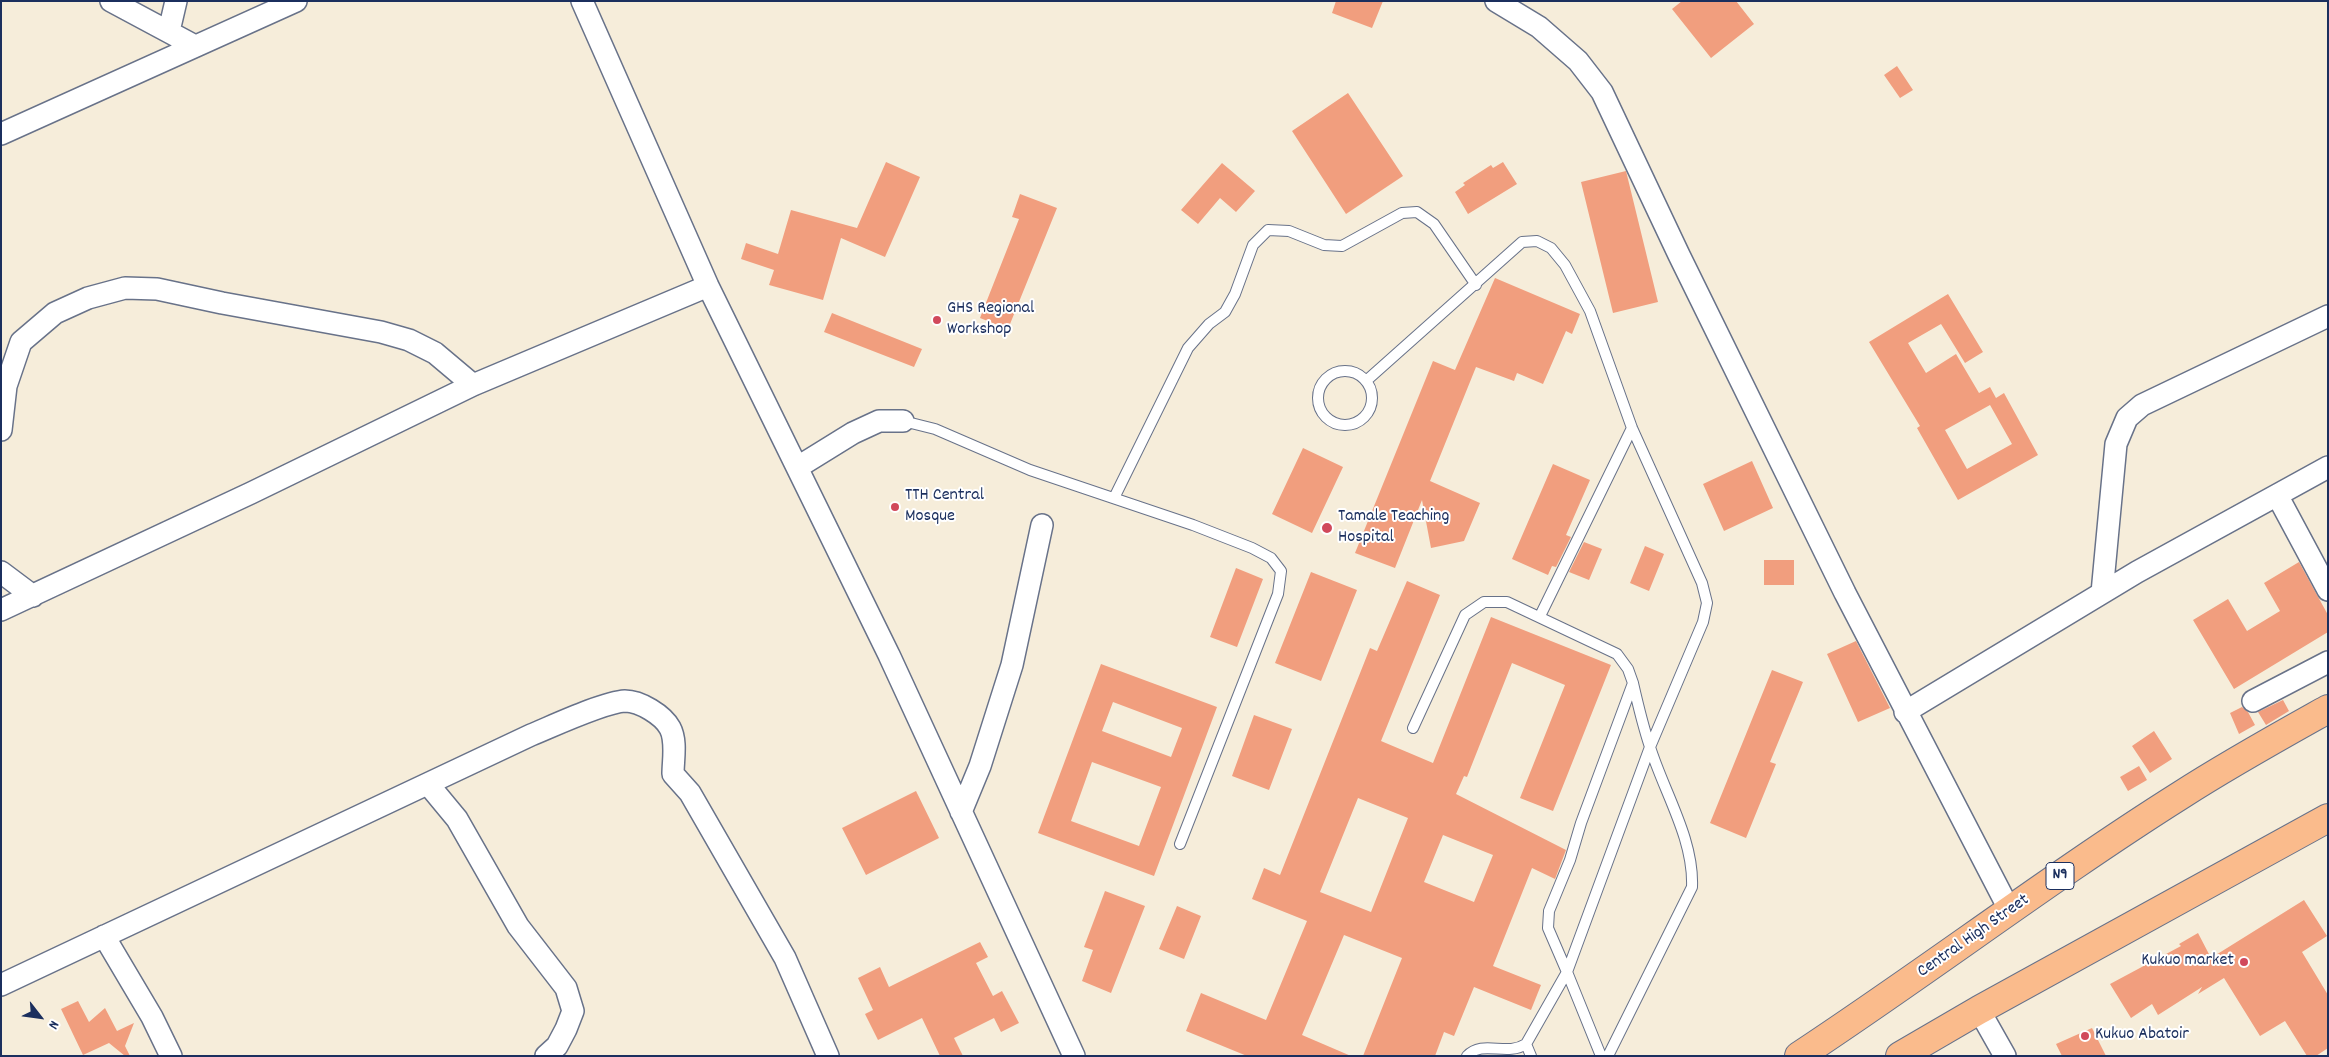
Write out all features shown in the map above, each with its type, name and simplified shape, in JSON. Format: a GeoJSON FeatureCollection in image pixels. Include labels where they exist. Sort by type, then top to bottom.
{"type":"FeatureCollection","features":[{"type":"Feature","properties":{"kind":"highway","name":"Central High Street"},"geometry":{"type":"LineString","coordinates":[[1799,1056],[1894,993],[2010,910],[2181,795],[2328,709]]}},
{"type":"Feature","properties":{"kind":"highway"},"geometry":{"type":"LineString","coordinates":[[1900,1056],[1979,1010],[2328,818]]}},
{"type":"Feature","properties":{"kind":"street"},"geometry":{"type":"LineString","coordinates":[[111,1],[169,30],[195,46]]}},
{"type":"Feature","properties":{"kind":"street"},"geometry":{"type":"LineString","coordinates":[[169,30],[176,1]]}},
{"type":"Feature","properties":{"kind":"street"},"geometry":{"type":"LineString","coordinates":[[1,134],[296,1]]}},
{"type":"Feature","properties":{"kind":"street"},"geometry":{"type":"LineString","coordinates":[[582,1],[708,286],[889,655],[1074,1056]]}},
{"type":"Feature","properties":{"kind":"street"},"geometry":{"type":"LineString","coordinates":[[1496,1],[1539,28],[1578,61],[1602,92],[1679,255],[1905,712],[2010,910]]}},
{"type":"Feature","properties":{"kind":"street"},"geometry":{"type":"LineString","coordinates":[[1,610],[473,385],[708,286]]}},
{"type":"Feature","properties":{"kind":"street"},"geometry":{"type":"LineString","coordinates":[[1,430],[6,386],[21,342],[55,314],[88,298],[125,288],[157,289],[381,332],[409,340],[435,353],[473,385]]}},
{"type":"Feature","properties":{"kind":"street"},"geometry":{"type":"LineString","coordinates":[[2102,593],[2116,444],[2128,418],[2150,401],[2328,316]]}},
{"type":"Feature","properties":{"kind":"street"},"geometry":{"type":"LineString","coordinates":[[798,467],[879,421],[903,421]]}},
{"type":"Feature","properties":{"kind":"street"},"geometry":{"type":"LineString","coordinates":[[1905,712],[2102,593],[2328,467]]}},
{"type":"Feature","properties":{"kind":"street"},"geometry":{"type":"LineString","coordinates":[[2277,495],[2328,590]]}},
{"type":"Feature","properties":{"kind":"street"},"geometry":{"type":"LineString","coordinates":[[961,812],[983,758],[1012,665],[1042,525]]}},
{"type":"Feature","properties":{"kind":"street"},"geometry":{"type":"LineString","coordinates":[[1,572],[33,596]]}},
{"type":"Feature","properties":{"kind":"street"},"geometry":{"type":"LineString","coordinates":[[2253,701],[2328,662]]}},
{"type":"Feature","properties":{"kind":"street"},"geometry":{"type":"LineString","coordinates":[[1,985],[531,735],[612,704],[626,701],[640,705],[658,715],[670,728],[674,747],[673,774],[690,793],[785,958],[828,1056]]}},
{"type":"Feature","properties":{"kind":"street"},"geometry":{"type":"LineString","coordinates":[[428,784],[457,819],[518,926],[566,988],[573,1011],[566,1029],[556,1046],[546,1056]]}},
{"type":"Feature","properties":{"kind":"street"},"geometry":{"type":"LineString","coordinates":[[104,936],[152,1017],[171,1056]]}},
{"type":"Feature","properties":{"kind":"street"},"geometry":{"type":"LineString","coordinates":[[1979,1010],[2005,1056]]}},
{"type":"Feature","properties":{"kind":"lane"},"geometry":{"type":"LineString","coordinates":[[1114,498],[1188,348],[1209,324],[1225,312],[1235,294],[1253,245],[1268,230],[1289,232],[1324,244],[1342,246],[1402,214],[1417,212],[1434,224],[1476,285]]}},
{"type":"Feature","properties":{"kind":"lane"},"geometry":{"type":"LineString","coordinates":[[1366,381],[1406,343],[1476,285],[1522,242],[1537,241],[1551,248],[1565,265],[1590,311],[1632,428],[1702,583],[1708,603],[1703,622],[1650,747],[1567,972],[1526,1044],[1517,1050],[1483,1048],[1473,1050],[1468,1056]]}},
{"type":"Feature","properties":{"kind":"lane"},"geometry":{"type":"LineString","coordinates":[[1347,371],[1355,373],[1366,381],[1372,391],[1371,408],[1360,421],[1344,426],[1328,420],[1319,406],[1320,389],[1330,376],[1347,371]]}},
{"type":"Feature","properties":{"kind":"lane"},"geometry":{"type":"LineString","coordinates":[[903,421],[935,429],[1030,470],[1252,548],[1271,558],[1281,571],[1275,603],[1180,844]]}},
{"type":"Feature","properties":{"kind":"lane"},"geometry":{"type":"LineString","coordinates":[[1540,616],[1632,428]]}},
{"type":"Feature","properties":{"kind":"lane"},"geometry":{"type":"LineString","coordinates":[[1413,728],[1465,615],[1484,602],[1507,602],[1540,616],[1617,654],[1628,670],[1650,747],[1688,851],[1692,871],[1692,887],[1608,1056]]}},
{"type":"Feature","properties":{"kind":"lane"},"geometry":{"type":"LineString","coordinates":[[1601,1056],[1548,928],[1549,911],[1570,860],[1633,683]]}},
{"type":"Feature","properties":{"kind":"lane"},"geometry":{"type":"LineString","coordinates":[[1526,1044],[1531,1056]]}},
{"type":"Feature","properties":{"kind":"building"},"geometry":{"type":"Polygon","coordinates":[[[1336,1],[1383,1],[1372,28],[1332,13],[1336,1]]]}},
{"type":"Feature","properties":{"kind":"building"},"geometry":{"type":"Polygon","coordinates":[[[1682,1],[1736,1],[1754,24],[1711,58],[1672,9],[1682,1]]]}},
{"type":"Feature","properties":{"kind":"building"},"geometry":{"type":"Polygon","coordinates":[[[1897,66],[1913,90],[1900,98],[1884,75],[1897,66]]]}},
{"type":"Feature","properties":{"kind":"building"},"geometry":{"type":"Polygon","coordinates":[[[1348,93],[1403,176],[1346,214],[1292,131],[1348,93]]]}},
{"type":"Feature","properties":{"kind":"building"},"geometry":{"type":"Polygon","coordinates":[[[886,162],[920,177],[885,257],[841,238],[823,300],[769,285],[774,270],[741,259],[746,243],[778,254],[791,210],[857,228],[886,162]]]}},
{"type":"Feature","properties":{"kind":"building"},"geometry":{"type":"Polygon","coordinates":[[[1503,162],[1517,184],[1468,214],[1455,192],[1465,185],[1463,183],[1491,165],[1493,168],[1503,162]]]}},
{"type":"Feature","properties":{"kind":"building"},"geometry":{"type":"Polygon","coordinates":[[[1222,163],[1255,191],[1236,212],[1220,198],[1198,224],[1181,210],[1222,163]]]}},
{"type":"Feature","properties":{"kind":"building"},"geometry":{"type":"Polygon","coordinates":[[[1626,171],[1658,302],[1613,313],[1581,182],[1626,171]]]}},
{"type":"Feature","properties":{"kind":"building"},"geometry":{"type":"Polygon","coordinates":[[[1020,194],[1057,208],[1008,329],[980,318],[1019,219],[1012,217],[1020,194]]]}},
{"type":"Feature","properties":{"kind":"building"},"geometry":{"type":"Polygon","coordinates":[[[1495,278],[1580,314],[1572,334],[1566,331],[1543,384],[1517,373],[1514,381],[1476,367],[1430,481],[1480,503],[1464,541],[1431,548],[1422,500],[1395,568],[1355,553],[1433,361],[1455,370],[1495,278]]]}},
{"type":"Feature","properties":{"kind":"building"},"geometry":{"type":"Polygon","coordinates":[[[1948,294],[1983,352],[1965,363],[1941,324],[1908,343],[1926,373],[1956,354],[1979,393],[1990,387],[1996,398],[2004,393],[2038,455],[1958,500],[1917,428],[1920,426],[1869,342],[1948,294]],[[1990,405],[1945,430],[1967,469],[2012,444],[1990,405]]]}},
{"type":"Feature","properties":{"kind":"building"},"geometry":{"type":"Polygon","coordinates":[[[832,313],[922,349],[914,367],[824,332],[832,313]]]}},
{"type":"Feature","properties":{"kind":"building"},"geometry":{"type":"Polygon","coordinates":[[[1303,448],[1343,467],[1312,533],[1272,514],[1303,448]]]}},
{"type":"Feature","properties":{"kind":"building"},"geometry":{"type":"Polygon","coordinates":[[[1752,461],[1773,508],[1724,531],[1703,484],[1752,461]]]}},
{"type":"Feature","properties":{"kind":"building"},"geometry":{"type":"Polygon","coordinates":[[[1553,464],[1590,480],[1566,535],[1571,537],[1556,567],[1552,566],[1548,575],[1512,559],[1553,464]]]}},
{"type":"Feature","properties":{"kind":"building"},"geometry":{"type":"Polygon","coordinates":[[[1584,542],[1602,549],[1589,580],[1569,572],[1584,542]]]}},
{"type":"Feature","properties":{"kind":"building"},"geometry":{"type":"Polygon","coordinates":[[[1645,546],[1664,554],[1649,591],[1630,583],[1645,546]]]}},
{"type":"Feature","properties":{"kind":"building"},"geometry":{"type":"Polygon","coordinates":[[[1764,560],[1794,560],[1794,585],[1764,585],[1764,560]]]}},
{"type":"Feature","properties":{"kind":"building"},"geometry":{"type":"Polygon","coordinates":[[[2299,562],[2328,615],[2328,632],[2234,689],[2193,620],[2228,599],[2247,631],[2280,611],[2264,583],[2299,562]]]}},
{"type":"Feature","properties":{"kind":"building"},"geometry":{"type":"Polygon","coordinates":[[[1236,568],[1263,579],[1237,647],[1210,637],[1236,568]]]}},
{"type":"Feature","properties":{"kind":"building"},"geometry":{"type":"Polygon","coordinates":[[[1311,572],[1357,590],[1321,681],[1275,663],[1311,572]]]}},
{"type":"Feature","properties":{"kind":"building"},"geometry":{"type":"Polygon","coordinates":[[[1407,581],[1440,595],[1381,741],[1433,763],[1491,617],[1611,665],[1553,811],[1520,798],[1565,685],[1512,663],[1467,777],[1464,776],[1456,794],[1566,850],[1555,879],[1532,868],[1493,966],[1541,985],[1531,1010],[1474,987],[1454,1036],[1444,1032],[1435,1056],[1363,1056],[1402,958],[1344,935],[1302,1035],[1351,1056],[1247,1056],[1186,1031],[1201,993],[1266,1020],[1307,921],[1252,899],[1264,868],[1280,875],[1370,648],[1377,651],[1407,581]],[[1358,798],[1320,892],[1371,912],[1408,818],[1358,798]],[[1443,835],[1424,882],[1474,902],[1493,855],[1443,835]]]}},
{"type":"Feature","properties":{"kind":"building"},"geometry":{"type":"Polygon","coordinates":[[[1856,641],[1890,708],[1858,722],[1827,654],[1856,641]]]}},
{"type":"Feature","properties":{"kind":"building"},"geometry":{"type":"Polygon","coordinates":[[[1101,664],[1217,707],[1154,876],[1038,833],[1101,664]],[[1113,702],[1102,731],[1171,757],[1182,728],[1113,702]],[[1092,762],[1071,821],[1139,846],[1161,787],[1092,762]]]}},
{"type":"Feature","properties":{"kind":"building"},"geometry":{"type":"Polygon","coordinates":[[[1772,670],[1803,682],[1770,762],[1776,764],[1746,838],[1710,823],[1772,670]]]}},
{"type":"Feature","properties":{"kind":"building"},"geometry":{"type":"Polygon","coordinates":[[[2283,700],[2289,711],[2266,725],[2258,712],[2283,700]]]}},
{"type":"Feature","properties":{"kind":"building"},"geometry":{"type":"Polygon","coordinates":[[[2242,707],[2248,712],[2255,725],[2239,734],[2230,713],[2242,707]]]}},
{"type":"Feature","properties":{"kind":"building"},"geometry":{"type":"Polygon","coordinates":[[[1254,715],[1292,729],[1269,790],[1232,776],[1254,715]]]}},
{"type":"Feature","properties":{"kind":"building"},"geometry":{"type":"Polygon","coordinates":[[[2154,731],[2172,759],[2150,773],[2132,746],[2154,731]]]}},
{"type":"Feature","properties":{"kind":"building"},"geometry":{"type":"Polygon","coordinates":[[[2139,766],[2147,780],[2128,791],[2120,777],[2139,766]]]}},
{"type":"Feature","properties":{"kind":"building"},"geometry":{"type":"Polygon","coordinates":[[[916,791],[939,838],[866,875],[842,828],[916,791]]]}},
{"type":"Feature","properties":{"kind":"building"},"geometry":{"type":"Polygon","coordinates":[[[1105,891],[1145,906],[1111,993],[1082,981],[1093,950],[1084,947],[1105,891]]]}},
{"type":"Feature","properties":{"kind":"building"},"geometry":{"type":"Polygon","coordinates":[[[2304,900],[2327,936],[2302,952],[2328,995],[2328,1048],[2316,1056],[2307,1056],[2285,1021],[2260,1036],[2224,978],[2198,994],[2202,987],[2158,1015],[2152,1004],[2131,1018],[2110,984],[2181,946],[2179,944],[2198,933],[2211,958],[2304,900]]]}},
{"type":"Feature","properties":{"kind":"building"},"geometry":{"type":"Polygon","coordinates":[[[1177,906],[1201,916],[1184,959],[1159,949],[1177,906]]]}},
{"type":"Feature","properties":{"kind":"building"},"geometry":{"type":"Polygon","coordinates":[[[980,942],[988,957],[976,963],[993,996],[1002,991],[1019,1023],[1001,1032],[994,1018],[954,1038],[963,1056],[940,1056],[922,1018],[878,1040],[865,1014],[873,1010],[858,978],[880,967],[889,987],[980,942]]]}},
{"type":"Feature","properties":{"kind":"building"},"geometry":{"type":"Polygon","coordinates":[[[78,1001],[89,1022],[105,1008],[117,1031],[134,1023],[125,1046],[130,1056],[125,1056],[109,1043],[83,1055],[61,1009],[78,1001]]]}},
{"type":"Feature","properties":{"kind":"building","name":"Kukuo Abatoir"},"geometry":{"type":"Polygon","coordinates":[[[2092,1028],[2106,1056],[2062,1056],[2056,1044],[2092,1028]]]}},
{"type":"Feature","properties":{"kind":"place","name":"GHS Regional Workshop"},"geometry":{"type":"Point","coordinates":[937,320]}},
{"type":"Feature","properties":{"kind":"place","name":"TTH Central Mosque"},"geometry":{"type":"Point","coordinates":[895,507]}},
{"type":"Feature","properties":{"kind":"place","name":"Tamale Teaching Hospital"},"geometry":{"type":"Point","coordinates":[1327,528]}},
{"type":"Feature","properties":{"kind":"place","name":"Kukuo market"},"geometry":{"type":"Point","coordinates":[2244,962]}},
{"type":"Feature","properties":{"kind":"place","name":"Kukuo Abatoir"},"geometry":{"type":"Point","coordinates":[2085,1036]}}]}
